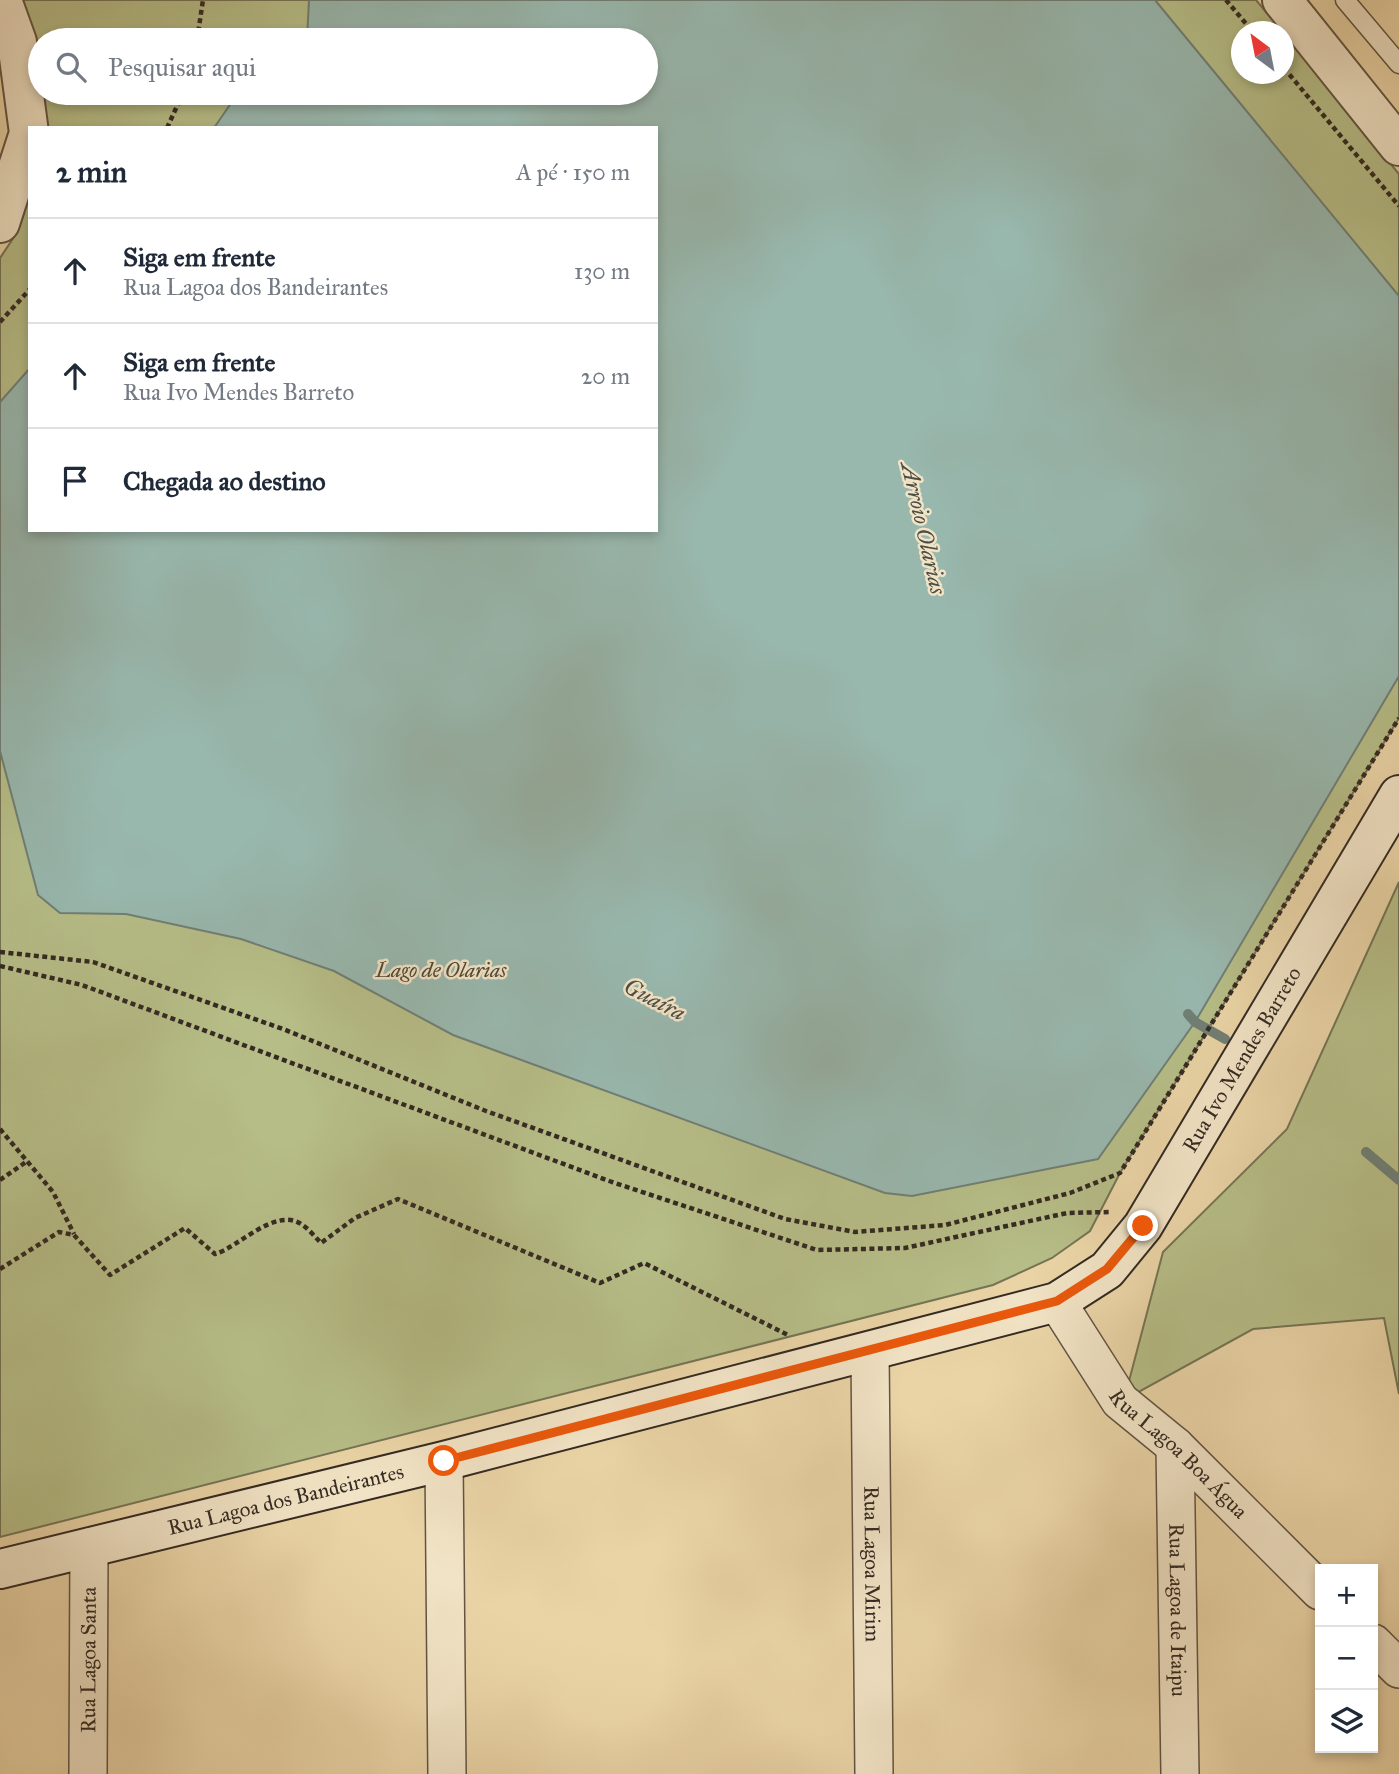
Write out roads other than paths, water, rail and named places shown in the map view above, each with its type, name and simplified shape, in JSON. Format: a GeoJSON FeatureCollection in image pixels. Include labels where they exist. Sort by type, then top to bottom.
{"type":"FeatureCollection","features":[{"type":"Feature","properties":{"kind":"main road"},"geometry":{"type":"LineString","coordinates":[[2,0],[17,42],[28,126]]}},
{"type":"Feature","properties":{"kind":"main road"},"geometry":{"type":"LineString","coordinates":[[1282,0],[1399,146]]}},
{"type":"Feature","properties":{"kind":"main road"},"geometry":{"type":"LineString","coordinates":[[0,223],[28,136]]}},
{"type":"Feature","properties":{"kind":"main road","name":"Rua Ivo Mendes Barreto"},"geometry":{"type":"LineString","coordinates":[[1057,1301],[1107,1269],[1152,1211],[1399,795]]}},
{"type":"Feature","properties":{"kind":"main road","name":"Rua Lagoa dos Bandeirantes"},"geometry":{"type":"LineString","coordinates":[[0,1569],[444,1461],[870,1352],[1057,1301]]}},
{"type":"Feature","properties":{"kind":"street","name":"Rua Lagoa Boa Água"},"geometry":{"type":"LineString","coordinates":[[1057,1301],[1120,1401],[1175,1446],[1315,1586]]}},
{"type":"Feature","properties":{"kind":"street","name":"Rua Lagoa Mirim"},"geometry":{"type":"LineString","coordinates":[[870,1352],[874,1774]]}},
{"type":"Feature","properties":{"kind":"street","name":"Rua Lagoa de Itaipu"},"geometry":{"type":"LineString","coordinates":[[1175,1446],[1180,1774]]}},
{"type":"Feature","properties":{"kind":"street"},"geometry":{"type":"LineString","coordinates":[[444,1461],[447,1774]]}},
{"type":"Feature","properties":{"kind":"street","name":"Rua Lagoa Santa"},"geometry":{"type":"LineString","coordinates":[[88,1774],[89,1547]]}},
{"type":"Feature","properties":{"kind":"street"},"geometry":{"type":"LineString","coordinates":[[1378,1648],[1399,1669]]}},
{"type":"Feature","properties":{"kind":"lane"},"geometry":{"type":"LineString","coordinates":[[1345,0],[1399,64]]}},
{"type":"Feature","properties":{"kind":"water","name":"Lago de Olarias"},"geometry":{"type":"Polygon","coordinates":[[[309,0],[1155,0],[1399,296],[1399,676],[1195,1022],[1098,1159],[912,1196],[885,1193],[453,1035],[334,971],[241,939],[126,914],[60,913],[38,895],[0,751],[0,402],[28,370],[28,532],[658,532],[658,126],[215,126],[230,105],[658,105],[658,28],[308,28],[309,0]]]}},
{"type":"Feature","properties":{"kind":"waterway","name":"Arroio Olarias"},"geometry":{"type":"LineString","coordinates":[[1188,1014],[1195,1022],[1225,1039]]}},
{"type":"Feature","properties":{"kind":"waterway","name":"Arroio Olarias"},"geometry":{"type":"LineString","coordinates":[[1366,1152],[1399,1180]]}},
{"type":"Feature","properties":{"kind":"water label","name":"Guaíra"},"geometry":{"type":"Point","coordinates":[655,999]}}]}
